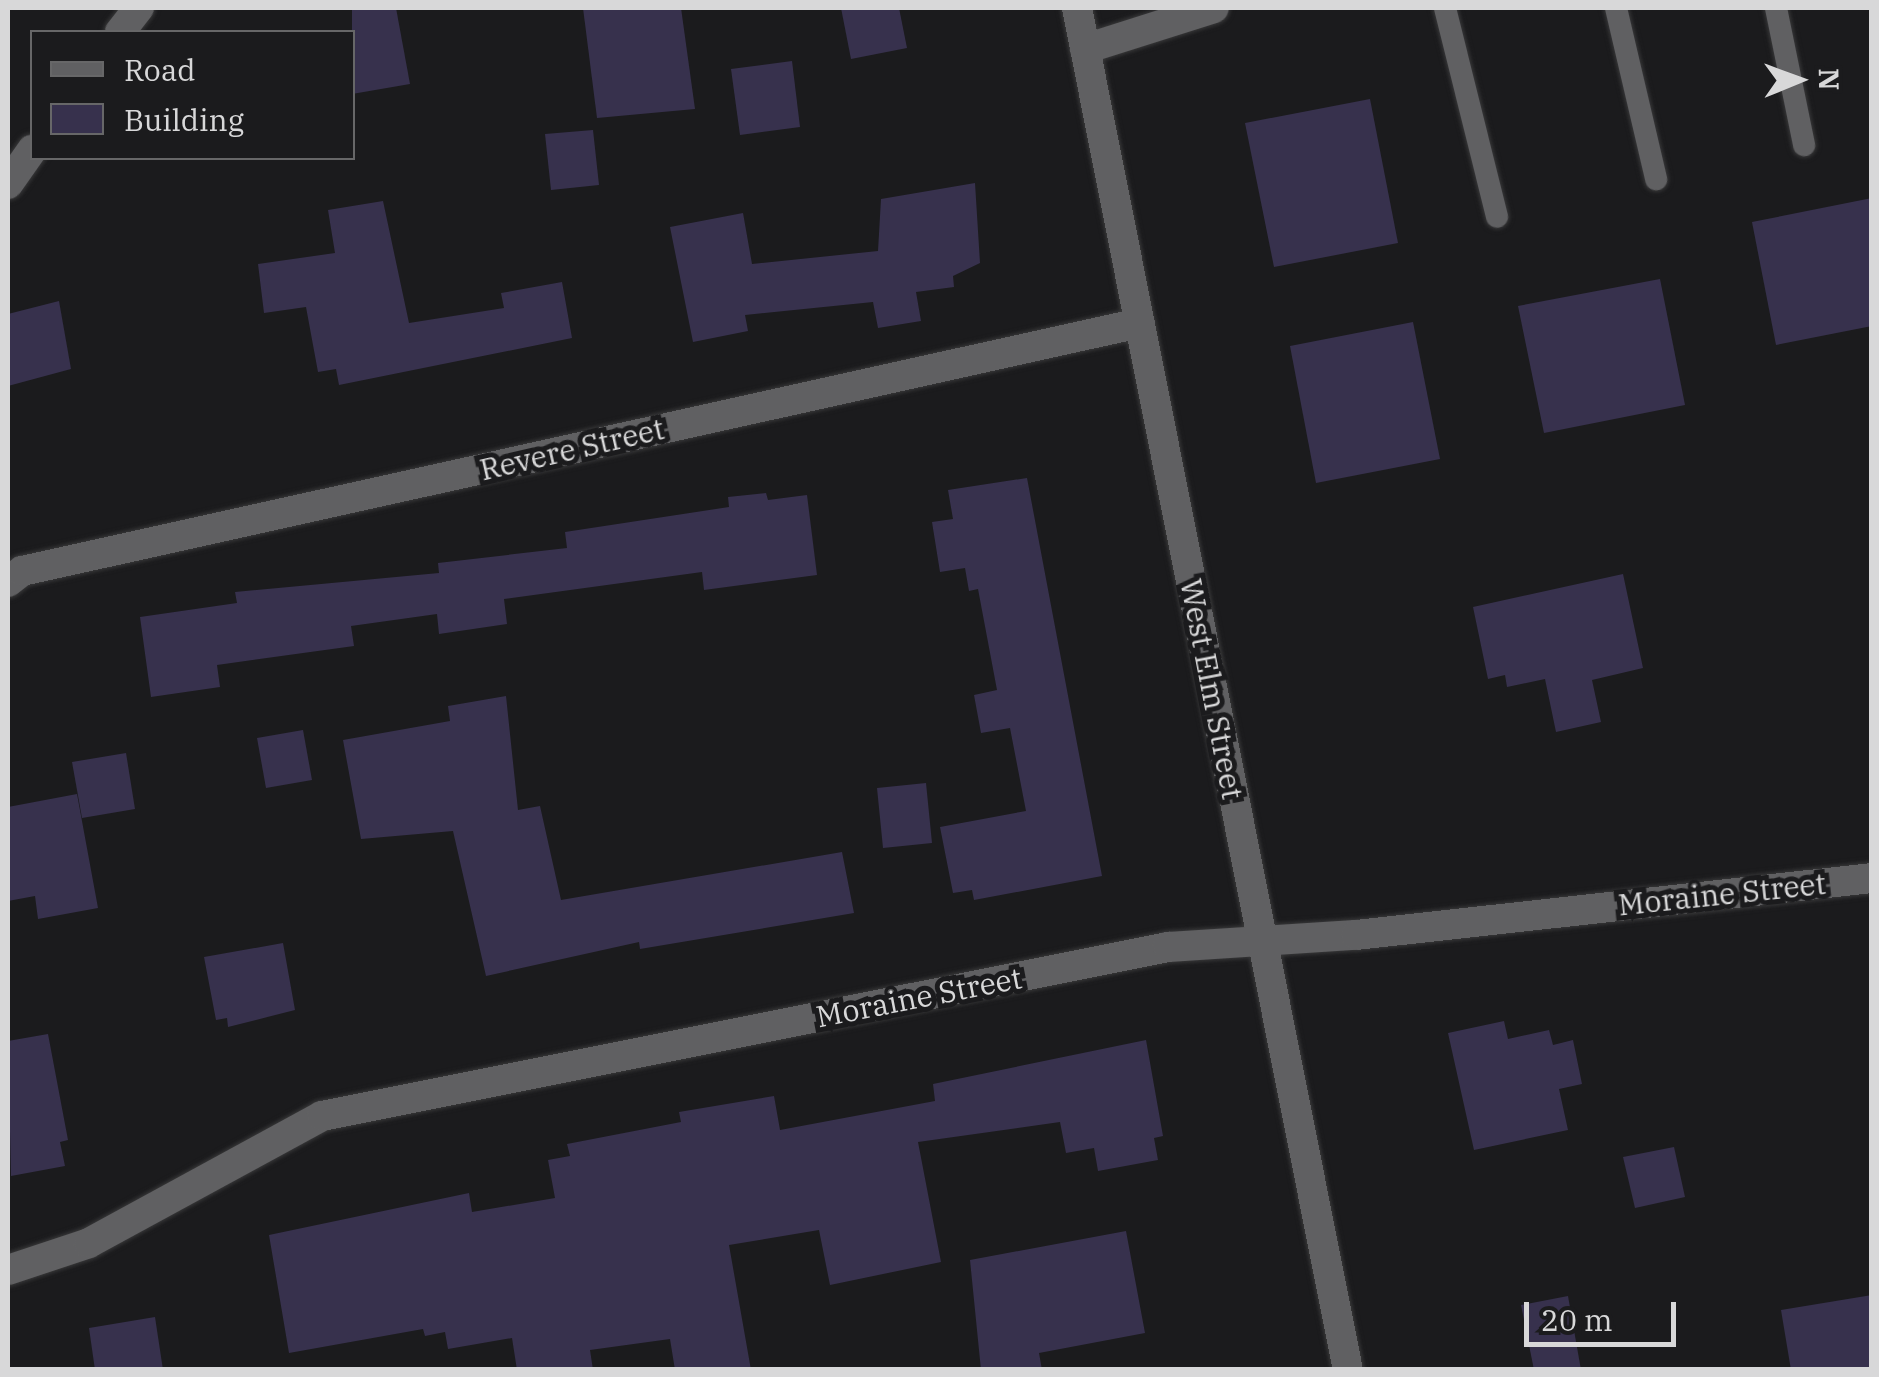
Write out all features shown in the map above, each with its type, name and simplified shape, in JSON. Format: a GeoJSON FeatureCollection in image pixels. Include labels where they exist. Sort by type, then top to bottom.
{"type":"FeatureCollection","features":[{"type":"Feature","properties":{"kind":"street"},"geometry":{"type":"LineString","coordinates":[[122,30],[139,8]]}},
{"type":"Feature","properties":{"kind":"street","name":"West Elm Street"},"geometry":{"type":"LineString","coordinates":[[1076,8],[1348,1370]]}},
{"type":"Feature","properties":{"kind":"street"},"geometry":{"type":"LineString","coordinates":[[1085,49],[1214,8]]}},
{"type":"Feature","properties":{"kind":"street"},"geometry":{"type":"LineString","coordinates":[[8,184],[30,153]]}},
{"type":"Feature","properties":{"kind":"street","name":"Revere Street"},"geometry":{"type":"LineString","coordinates":[[8,582],[22,571],[1140,323]]}},
{"type":"Feature","properties":{"kind":"street","name":"Moraine Street"},"geometry":{"type":"LineString","coordinates":[[8,1270],[89,1244],[322,1116],[1168,947],[1262,941],[1872,878]]}},
{"type":"Feature","properties":{"kind":"lane"},"geometry":{"type":"LineString","coordinates":[[1445,8],[1497,217]]}},
{"type":"Feature","properties":{"kind":"lane"},"geometry":{"type":"LineString","coordinates":[[1616,8],[1656,178]]}},
{"type":"Feature","properties":{"kind":"lane"},"geometry":{"type":"LineString","coordinates":[[1776,8],[1804,146]]}},
{"type":"Feature","properties":{"kind":"building"},"geometry":{"type":"Polygon","coordinates":[[[352,8],[396,8],[410,84],[355,93],[352,8]]]}},
{"type":"Feature","properties":{"kind":"building"},"geometry":{"type":"Polygon","coordinates":[[[583,8],[681,8],[695,109],[597,118],[583,8]]]}},
{"type":"Feature","properties":{"kind":"building"},"geometry":{"type":"Polygon","coordinates":[[[841,8],[899,8],[907,48],[851,59],[841,8]]]}},
{"type":"Feature","properties":{"kind":"building"},"geometry":{"type":"Polygon","coordinates":[[[792,61],[800,127],[740,135],[731,69],[792,61]]]}},
{"type":"Feature","properties":{"kind":"building"},"geometry":{"type":"Polygon","coordinates":[[[1370,99],[1398,243],[1274,267],[1245,123],[1370,99]]]}},
{"type":"Feature","properties":{"kind":"building"},"geometry":{"type":"Polygon","coordinates":[[[593,130],[599,185],[551,190],[545,134],[593,130]]]}},
{"type":"Feature","properties":{"kind":"building"},"geometry":{"type":"Polygon","coordinates":[[[975,183],[980,263],[953,276],[954,287],[916,292],[921,321],[878,328],[873,302],[745,315],[748,331],[693,342],[670,227],[743,213],[752,264],[878,251],[881,199],[975,183]]]}},
{"type":"Feature","properties":{"kind":"building"},"geometry":{"type":"Polygon","coordinates":[[[1872,198],[1872,326],[1776,345],[1752,222],[1872,198]]]}},
{"type":"Feature","properties":{"kind":"building"},"geometry":{"type":"Polygon","coordinates":[[[383,201],[409,323],[504,308],[501,293],[562,282],[572,338],[339,385],[336,369],[318,372],[306,307],[264,313],[258,264],[335,253],[328,210],[383,201]]]}},
{"type":"Feature","properties":{"kind":"building"},"geometry":{"type":"Polygon","coordinates":[[[1660,279],[1685,405],[1544,433],[1518,306],[1660,279]]]}},
{"type":"Feature","properties":{"kind":"building"},"geometry":{"type":"Polygon","coordinates":[[[59,301],[71,369],[8,386],[8,314],[59,301]]]}},
{"type":"Feature","properties":{"kind":"building"},"geometry":{"type":"Polygon","coordinates":[[[1413,322],[1440,459],[1316,483],[1290,346],[1413,322]]]}},
{"type":"Feature","properties":{"kind":"building"},"geometry":{"type":"Polygon","coordinates":[[[1027,478],[1102,876],[974,900],[972,890],[953,893],[940,827],[1026,811],[1010,728],[981,733],[974,695],[997,690],[978,589],[969,591],[965,568],[940,572],[932,522],[953,519],[948,490],[1027,478]]]}},
{"type":"Feature","properties":{"kind":"building"},"geometry":{"type":"Polygon","coordinates":[[[766,493],[768,500],[807,495],[817,575],[704,590],[702,572],[504,599],[507,624],[439,634],[437,614],[351,626],[354,646],[217,665],[220,687],[151,697],[140,617],[237,603],[235,592],[439,573],[438,563],[567,548],[565,532],[729,507],[728,497],[766,493]]]}},
{"type":"Feature","properties":{"kind":"building"},"geometry":{"type":"Polygon","coordinates":[[[1623,574],[1643,668],[1592,680],[1601,722],[1556,732],[1545,679],[1507,687],[1505,675],[1488,679],[1473,607],[1623,574]]]}},
{"type":"Feature","properties":{"kind":"building"},"geometry":{"type":"Polygon","coordinates":[[[506,696],[518,810],[540,806],[561,900],[842,852],[854,913],[640,949],[639,942],[486,976],[453,831],[361,839],[343,740],[450,721],[448,706],[506,696]]]}},
{"type":"Feature","properties":{"kind":"building"},"geometry":{"type":"Polygon","coordinates":[[[303,730],[312,780],[266,788],[257,738],[303,730]]]}},
{"type":"Feature","properties":{"kind":"building"},"geometry":{"type":"Polygon","coordinates":[[[126,753],[135,809],[82,818],[72,762],[126,753]]]}},
{"type":"Feature","properties":{"kind":"building"},"geometry":{"type":"Polygon","coordinates":[[[926,783],[932,843],[883,848],[877,788],[926,783]]]}},
{"type":"Feature","properties":{"kind":"building"},"geometry":{"type":"Polygon","coordinates":[[[77,794],[98,908],[38,919],[35,896],[8,901],[8,807],[77,794]]]}},
{"type":"Feature","properties":{"kind":"building"},"geometry":{"type":"Polygon","coordinates":[[[283,943],[295,1010],[228,1027],[227,1018],[216,1020],[204,957],[283,943]]]}},
{"type":"Feature","properties":{"kind":"building"},"geometry":{"type":"Polygon","coordinates":[[[1504,1021],[1508,1039],[1549,1030],[1553,1045],[1573,1040],[1582,1084],[1559,1089],[1568,1130],[1474,1150],[1448,1033],[1504,1021]]]}},
{"type":"Feature","properties":{"kind":"building"},"geometry":{"type":"Polygon","coordinates":[[[48,1034],[68,1140],[60,1142],[65,1166],[11,1176],[8,1041],[48,1034]]]}},
{"type":"Feature","properties":{"kind":"building"},"geometry":{"type":"Polygon","coordinates":[[[1146,1040],[1163,1136],[1154,1138],[1158,1160],[1098,1171],[1094,1148],[1066,1153],[1060,1122],[918,1142],[941,1262],[830,1285],[819,1230],[729,1245],[751,1370],[675,1370],[670,1339],[590,1350],[593,1370],[517,1370],[512,1338],[448,1349],[445,1332],[425,1336],[423,1329],[289,1353],[269,1235],[469,1193],[472,1212],[555,1198],[548,1160],[570,1156],[567,1144],[681,1122],[679,1112],[774,1096],[780,1130],[935,1101],[933,1084],[1146,1040]]]}},
{"type":"Feature","properties":{"kind":"building"},"geometry":{"type":"Polygon","coordinates":[[[1674,1147],[1685,1197],[1635,1208],[1623,1157],[1674,1147]]]}},
{"type":"Feature","properties":{"kind":"building"},"geometry":{"type":"Polygon","coordinates":[[[1126,1231],[1145,1333],[1039,1353],[1042,1370],[981,1370],[970,1260],[1126,1231]]]}},
{"type":"Feature","properties":{"kind":"building"},"geometry":{"type":"Polygon","coordinates":[[[1872,1295],[1872,1370],[1791,1370],[1781,1310],[1872,1295]]]}},
{"type":"Feature","properties":{"kind":"building"},"geometry":{"type":"Polygon","coordinates":[[[1568,1296],[1581,1370],[1534,1370],[1521,1305],[1568,1296]]]}},
{"type":"Feature","properties":{"kind":"building"},"geometry":{"type":"Polygon","coordinates":[[[155,1317],[163,1370],[95,1370],[89,1328],[155,1317]]]}}]}
